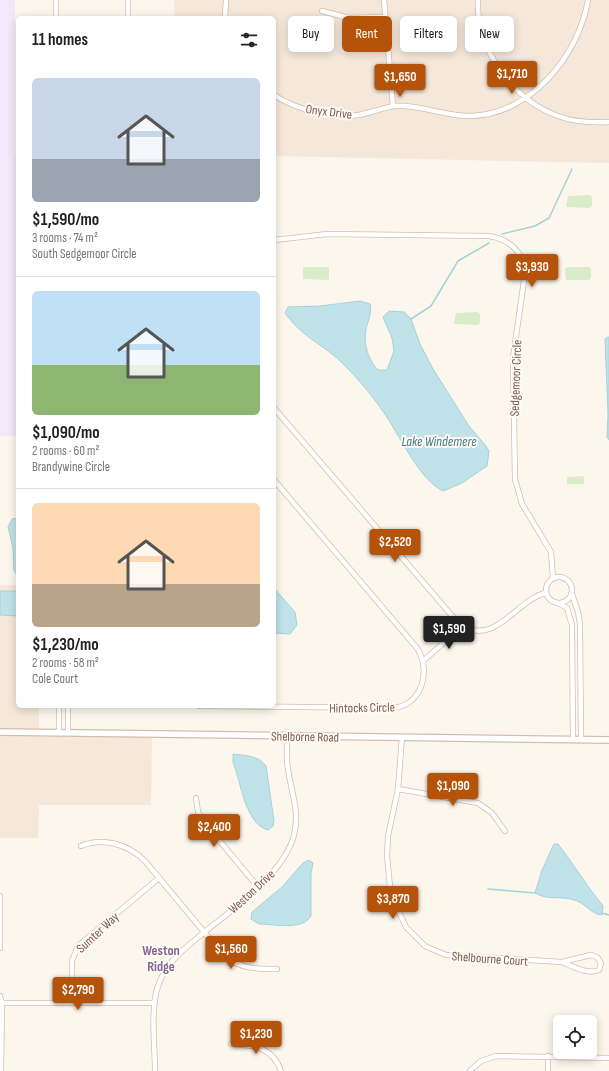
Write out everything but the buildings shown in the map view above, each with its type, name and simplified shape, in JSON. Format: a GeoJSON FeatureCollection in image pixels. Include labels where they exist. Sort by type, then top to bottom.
{"type":"FeatureCollection","features":[{"type":"Feature","properties":{"kind":"street"},"geometry":{"type":"LineString","coordinates":[[56,0],[56,16]]}},
{"type":"Feature","properties":{"kind":"street"},"geometry":{"type":"LineString","coordinates":[[128,0],[128,16]]}},
{"type":"Feature","properties":{"kind":"street"},"geometry":{"type":"LineString","coordinates":[[225,16],[226,0]]}},
{"type":"Feature","properties":{"kind":"street"},"geometry":{"type":"LineString","coordinates":[[384,0],[384,16]]}},
{"type":"Feature","properties":{"kind":"street"},"geometry":{"type":"LineString","coordinates":[[478,0],[480,25],[486,46],[497,64],[526,98],[544,110],[566,119],[588,123],[609,122]]}},
{"type":"Feature","properties":{"kind":"street","name":"Onyx Drive"},"geometry":{"type":"LineString","coordinates":[[276,96],[304,109],[345,116],[357,115],[393,106],[455,116],[473,116],[498,111],[526,98],[550,76],[566,55],[579,30],[588,0]]}},
{"type":"Feature","properties":{"kind":"street"},"geometry":{"type":"LineString","coordinates":[[322,11],[342,16]]}},
{"type":"Feature","properties":{"kind":"street"},"geometry":{"type":"LineString","coordinates":[[388,52],[393,106]]}},
{"type":"Feature","properties":{"kind":"street","name":"Sedgemoor Circle"},"geometry":{"type":"LineString","coordinates":[[276,240],[326,234],[489,236],[506,241],[518,251],[523,260],[525,273],[513,358],[515,479],[522,504],[551,552],[552,578]]}},
{"type":"Feature","properties":{"kind":"street"},"geometry":{"type":"LineString","coordinates":[[276,410],[452,617],[463,626],[477,630],[494,627],[503,623],[534,597],[545,593]]}},
{"type":"Feature","properties":{"kind":"street"},"geometry":{"type":"LineString","coordinates":[[276,482],[417,648],[423,660],[463,626]]}},
{"type":"Feature","properties":{"kind":"street"},"geometry":{"type":"LineString","coordinates":[[573,740],[572,624],[567,608],[551,601],[545,593],[547,583],[552,578],[563,577],[569,581],[572,587],[572,594],[578,612],[580,624],[581,740]]}},
{"type":"Feature","properties":{"kind":"street"},"geometry":{"type":"LineString","coordinates":[[558,604],[568,600],[572,594]]}},
{"type":"Feature","properties":{"kind":"street","name":"Hintocks Circle"},"geometry":{"type":"LineString","coordinates":[[276,707],[397,708],[410,701],[420,688],[424,676],[423,660]]}},
{"type":"Feature","properties":{"kind":"street"},"geometry":{"type":"LineString","coordinates":[[59,708],[59,733]]}},
{"type":"Feature","properties":{"kind":"street"},"geometry":{"type":"LineString","coordinates":[[68,708],[68,733]]}},
{"type":"Feature","properties":{"kind":"street","name":"Shelborne Road"},"geometry":{"type":"LineString","coordinates":[[0,732],[609,740]]}},
{"type":"Feature","properties":{"kind":"street","name":"Weston Drive"},"geometry":{"type":"LineString","coordinates":[[155,1071],[155,1003],[160,982],[168,965],[178,954],[258,887],[281,862],[291,844],[294,834],[296,807],[288,770],[287,736]]}},
{"type":"Feature","properties":{"kind":"street","name":"Shelbourne Court"},"geometry":{"type":"LineString","coordinates":[[402,737],[398,789],[388,836],[387,866],[390,887],[403,922],[413,936],[428,948],[446,955],[562,962],[593,972],[599,970],[601,963],[599,958],[593,955],[562,962]]}},
{"type":"Feature","properties":{"kind":"street"},"geometry":{"type":"LineString","coordinates":[[398,789],[478,803],[492,813],[505,831]]}},
{"type":"Feature","properties":{"kind":"street"},"geometry":{"type":"LineString","coordinates":[[196,798],[198,812],[203,821],[258,887]]}},
{"type":"Feature","properties":{"kind":"street"},"geometry":{"type":"LineString","coordinates":[[81,846],[98,841],[120,845],[141,858],[220,952],[235,963],[252,969],[277,969]]}},
{"type":"Feature","properties":{"kind":"street","name":"Sumter Way"},"geometry":{"type":"LineString","coordinates":[[72,1003],[72,961],[78,946],[159,878]]}},
{"type":"Feature","properties":{"kind":"street"},"geometry":{"type":"LineString","coordinates":[[0,896],[0,948]]}},
{"type":"Feature","properties":{"kind":"street"},"geometry":{"type":"LineString","coordinates":[[0,996],[2,1003],[1,1071]]}},
{"type":"Feature","properties":{"kind":"street"},"geometry":{"type":"LineString","coordinates":[[2,1003],[155,1003]]}},
{"type":"Feature","properties":{"kind":"street"},"geometry":{"type":"LineString","coordinates":[[231,1044],[254,1046],[265,1050],[274,1059],[281,1071]]}},
{"type":"Feature","properties":{"kind":"street"},"geometry":{"type":"LineString","coordinates":[[470,1071],[482,1061],[496,1056],[609,1058]]}},
{"type":"Feature","properties":{"kind":"street"},"geometry":{"type":"LineString","coordinates":[[548,1056],[548,1071]]}},
{"type":"Feature","properties":{"kind":"shaded area"},"geometry":{"type":"Polygon","coordinates":[[[0,0],[15,0],[16,436],[0,436],[0,0]]]}},
{"type":"Feature","properties":{"kind":"shaded area"},"geometry":{"type":"Polygon","coordinates":[[[174,0],[609,0],[609,163],[276,156],[276,16],[175,16],[174,0]]]}},
{"type":"Feature","properties":{"kind":"shaded area"},"geometry":{"type":"Polygon","coordinates":[[[0,585],[16,585],[16,708],[39,708],[39,729],[0,729],[0,585]]]}},
{"type":"Feature","properties":{"kind":"shaded area"},"geometry":{"type":"Polygon","coordinates":[[[0,736],[152,737],[151,805],[39,805],[38,838],[0,838],[0,736]]]}},
{"type":"Feature","properties":{"kind":"green space"},"geometry":{"type":"Polygon","coordinates":[[[590,195],[592,197],[592,206],[590,208],[566,207],[568,196],[590,195]]]}},
{"type":"Feature","properties":{"kind":"green space"},"geometry":{"type":"Polygon","coordinates":[[[303,267],[329,267],[329,280],[303,279],[303,267]]]}},
{"type":"Feature","properties":{"kind":"green space"},"geometry":{"type":"Polygon","coordinates":[[[567,267],[589,267],[591,269],[591,278],[589,280],[566,280],[565,269],[567,267]]]}},
{"type":"Feature","properties":{"kind":"green space"},"geometry":{"type":"Polygon","coordinates":[[[478,312],[480,314],[480,323],[478,325],[454,324],[456,313],[478,312]]]}},
{"type":"Feature","properties":{"kind":"green space"},"geometry":{"type":"Polygon","coordinates":[[[584,476],[584,484],[567,484],[567,477],[584,476]]]}},
{"type":"Feature","properties":{"kind":"water","name":"Lake Windemere"},"geometry":{"type":"Polygon","coordinates":[[[360,301],[370,304],[370,314],[365,340],[367,351],[374,366],[378,370],[387,370],[394,351],[392,338],[383,317],[389,311],[404,312],[411,319],[420,344],[433,369],[469,426],[489,451],[487,466],[462,483],[443,491],[425,477],[378,404],[362,384],[340,361],[298,328],[285,313],[288,307],[320,306],[360,301]]]}},
{"type":"Feature","properties":{"kind":"water"},"geometry":{"type":"Polygon","coordinates":[[[608,337],[609,440],[607,437],[608,414],[605,339],[608,337]]]}},
{"type":"Feature","properties":{"kind":"water"},"geometry":{"type":"Polygon","coordinates":[[[16,518],[16,574],[14,570],[13,548],[8,527],[12,519],[16,518]]]}},
{"type":"Feature","properties":{"kind":"water"},"geometry":{"type":"Polygon","coordinates":[[[276,590],[295,612],[297,625],[290,634],[276,633],[276,590]]]}},
{"type":"Feature","properties":{"kind":"water"},"geometry":{"type":"Polygon","coordinates":[[[0,591],[16,591],[16,616],[0,615],[0,591]]]}},
{"type":"Feature","properties":{"kind":"water"},"geometry":{"type":"Polygon","coordinates":[[[233,754],[255,758],[263,762],[266,766],[274,821],[273,826],[268,830],[260,826],[254,820],[249,811],[233,762],[233,754]]]}},
{"type":"Feature","properties":{"kind":"water"},"geometry":{"type":"Polygon","coordinates":[[[554,844],[558,844],[570,859],[591,891],[603,906],[602,915],[595,913],[572,899],[545,897],[535,893],[542,870],[554,844]]]}},
{"type":"Feature","properties":{"kind":"water"},"geometry":{"type":"Polygon","coordinates":[[[309,860],[313,863],[311,874],[311,916],[307,921],[301,924],[287,926],[259,924],[251,919],[252,912],[282,887],[303,863],[309,860]]]}},
{"type":"Feature","properties":{"kind":"waterway"},"geometry":{"type":"LineString","coordinates":[[502,234],[535,226],[549,218],[572,169]]}},
{"type":"Feature","properties":{"kind":"waterway"},"geometry":{"type":"LineString","coordinates":[[411,319],[431,306],[458,261],[489,243]]}},
{"type":"Feature","properties":{"kind":"waterway"},"geometry":{"type":"LineString","coordinates":[[488,889],[535,893]]}},
{"type":"Feature","properties":{"kind":"waterway"},"geometry":{"type":"LineString","coordinates":[[602,913],[609,915]]}},
{"type":"Feature","properties":{"kind":"district","name":"Weston Ridge"},"geometry":{"type":"Point","coordinates":[161,958]}}]}
